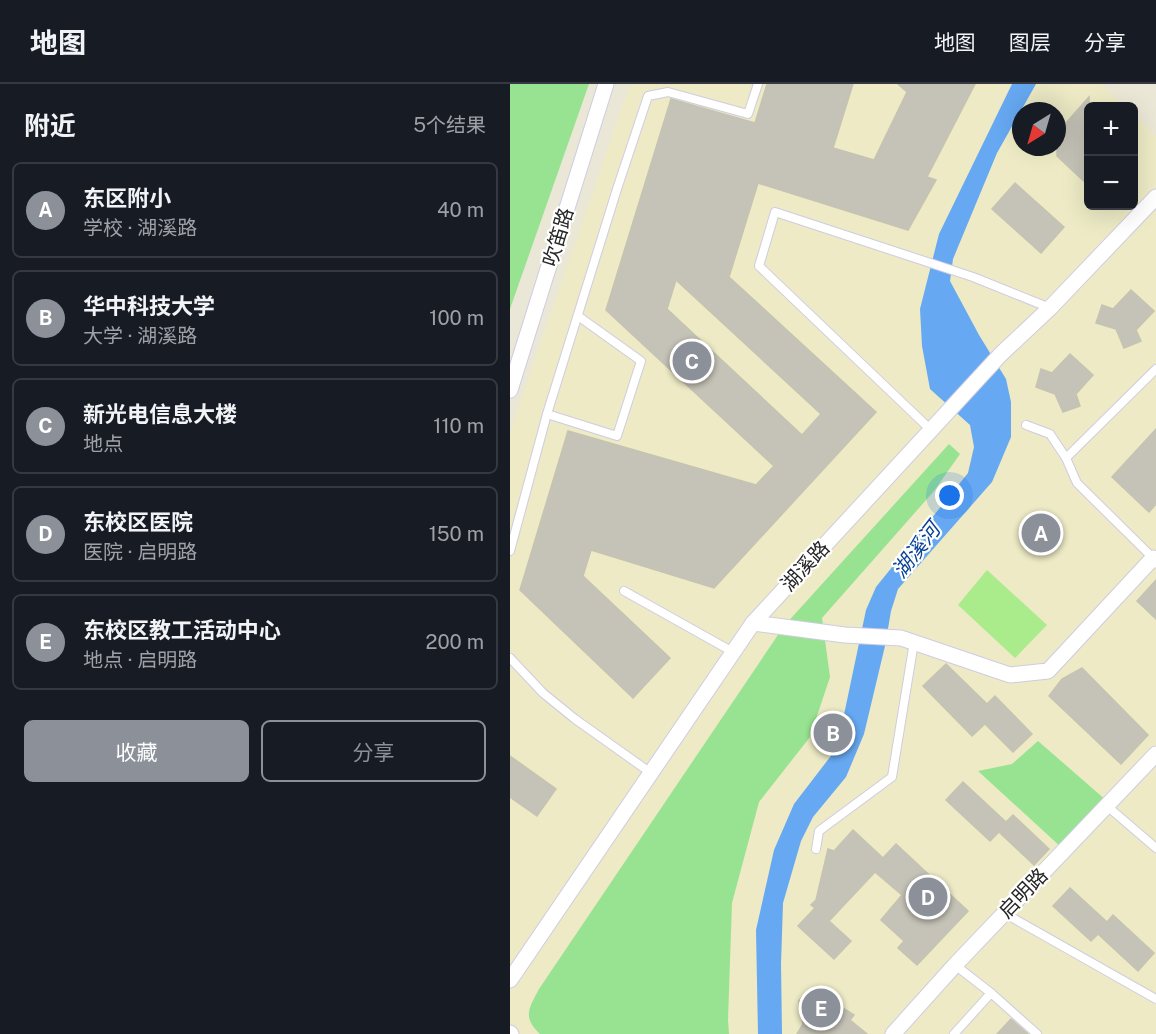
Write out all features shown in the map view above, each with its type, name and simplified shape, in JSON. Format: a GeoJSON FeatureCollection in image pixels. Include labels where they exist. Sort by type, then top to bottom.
{"type":"FeatureCollection","features":[{"type":"Feature","properties":{"kind":"street","name":"吹笛路"},"geometry":{"type":"LineString","coordinates":[[510,390],[606,84]]}},
{"type":"Feature","properties":{"kind":"street","name":"湖溪路"},"geometry":{"type":"LineString","coordinates":[[510,980],[753,623],[1001,354],[1050,308],[1156,197]]}},
{"type":"Feature","properties":{"kind":"street"},"geometry":{"type":"LineString","coordinates":[[753,623],[845,635],[908,640],[1010,675],[1048,671],[1155,559]]}},
{"type":"Feature","properties":{"kind":"street","name":"启明路"},"geometry":{"type":"LineString","coordinates":[[893,1034],[955,965],[1156,754]]}},
{"type":"Feature","properties":{"kind":"lane"},"geometry":{"type":"LineString","coordinates":[[510,551],[547,414],[648,96],[668,92],[748,114],[758,84]]}},
{"type":"Feature","properties":{"kind":"lane"},"geometry":{"type":"LineString","coordinates":[[931,430],[759,266],[775,212],[973,277],[1050,308]]}},
{"type":"Feature","properties":{"kind":"lane"},"geometry":{"type":"LineString","coordinates":[[547,414],[616,436],[641,361],[578,316]]}},
{"type":"Feature","properties":{"kind":"lane"},"geometry":{"type":"LineString","coordinates":[[1066,458],[1156,369]]}},
{"type":"Feature","properties":{"kind":"lane"},"geometry":{"type":"LineString","coordinates":[[1026,425],[1050,434],[1066,458],[1077,483],[1155,559]]}},
{"type":"Feature","properties":{"kind":"lane"},"geometry":{"type":"LineString","coordinates":[[624,591],[733,652]]}},
{"type":"Feature","properties":{"kind":"lane"},"geometry":{"type":"LineString","coordinates":[[816,849],[819,831],[892,777],[908,640]]}},
{"type":"Feature","properties":{"kind":"lane"},"geometry":{"type":"LineString","coordinates":[[510,658],[543,693],[575,719],[651,773]]}},
{"type":"Feature","properties":{"kind":"lane"},"geometry":{"type":"LineString","coordinates":[[1107,806],[1156,848]]}},
{"type":"Feature","properties":{"kind":"lane"},"geometry":{"type":"LineString","coordinates":[[1004,913],[1156,999]]}},
{"type":"Feature","properties":{"kind":"lane"},"geometry":{"type":"LineString","coordinates":[[955,965],[1037,1034]]}},
{"type":"Feature","properties":{"kind":"lane"},"geometry":{"type":"LineString","coordinates":[[954,1034],[991,993]]}},
{"type":"Feature","properties":{"kind":"shaded area"},"geometry":{"type":"Polygon","coordinates":[[[630,84],[1101,84],[1121,102],[1084,102],[1084,210],[1138,210],[1138,118],[1156,136],[1156,1034],[510,1034],[510,432],[630,84]]]}},
{"type":"Feature","properties":{"kind":"green space"},"geometry":{"type":"Polygon","coordinates":[[[510,84],[589,84],[510,309],[510,84]]]}},
{"type":"Feature","properties":{"kind":"green space"},"geometry":{"type":"Polygon","coordinates":[[[949,444],[960,454],[934,491],[822,618],[830,677],[810,737],[759,802],[732,903],[729,1034],[540,1034],[529,1017],[530,1007],[539,989],[784,626],[949,444]]]}},
{"type":"Feature","properties":{"kind":"green space"},"geometry":{"type":"Polygon","coordinates":[[[987,570],[1047,625],[1015,658],[958,605],[987,570]]]}},
{"type":"Feature","properties":{"kind":"green space"},"geometry":{"type":"Polygon","coordinates":[[[1038,741],[1107,801],[1062,848],[978,771],[1012,764],[1038,741]]]}},
{"type":"Feature","properties":{"kind":"water","name":"湖溪河"},"geometry":{"type":"Polygon","coordinates":[[[1012,84],[1036,84],[1026,102],[1012,102],[1012,126],[997,153],[953,259],[950,281],[1006,379],[1011,402],[1011,437],[992,482],[898,589],[864,734],[846,777],[813,817],[801,841],[783,903],[782,1034],[758,1034],[756,930],[774,850],[794,804],[837,748],[866,610],[876,587],[968,473],[974,447],[970,425],[930,389],[922,346],[920,309],[939,234],[1012,84]]]}},
{"type":"Feature","properties":{"kind":"building"},"geometry":{"type":"Polygon","coordinates":[[[767,84],[853,84],[833,148],[874,160],[907,92],[898,84],[975,84],[927,177],[936,180],[908,230],[758,183],[729,277],[876,412],[714,588],[591,550],[583,576],[670,658],[633,698],[520,590],[568,431],[756,485],[774,466],[606,310],[671,99],[755,123],[767,84]],[[676,280],[667,309],[802,435],[821,414],[676,280]]]}},
{"type":"Feature","properties":{"kind":"building"},"geometry":{"type":"Polygon","coordinates":[[[1084,103],[1084,181],[1057,156],[1066,156],[1066,123],[1084,103]]]}},
{"type":"Feature","properties":{"kind":"building"},"geometry":{"type":"Polygon","coordinates":[[[1015,183],[1064,227],[1041,253],[992,209],[1015,183]]]}},
{"type":"Feature","properties":{"kind":"building"},"geometry":{"type":"Polygon","coordinates":[[[1131,290],[1154,311],[1136,330],[1141,341],[1124,348],[1116,329],[1096,323],[1102,305],[1113,309],[1131,290]]]}},
{"type":"Feature","properties":{"kind":"building"},"geometry":{"type":"Polygon","coordinates":[[[1070,354],[1093,375],[1076,394],[1080,406],[1063,412],[1055,394],[1036,387],[1041,369],[1052,373],[1070,354]]]}},
{"type":"Feature","properties":{"kind":"building"},"geometry":{"type":"Polygon","coordinates":[[[1156,429],[1156,504],[1149,512],[1112,477],[1156,429]]]}},
{"type":"Feature","properties":{"kind":"building"},"geometry":{"type":"Polygon","coordinates":[[[1156,580],[1156,619],[1137,601],[1156,580]]]}},
{"type":"Feature","properties":{"kind":"building"},"geometry":{"type":"Polygon","coordinates":[[[946,664],[987,704],[995,696],[1032,734],[1013,752],[985,724],[972,736],[923,686],[946,664]]]}},
{"type":"Feature","properties":{"kind":"building"},"geometry":{"type":"Polygon","coordinates":[[[1082,668],[1148,735],[1121,764],[1049,696],[1062,679],[1082,668]]]}},
{"type":"Feature","properties":{"kind":"building"},"geometry":{"type":"Polygon","coordinates":[[[510,756],[556,789],[537,816],[510,797],[510,756]]]}},
{"type":"Feature","properties":{"kind":"building"},"geometry":{"type":"Polygon","coordinates":[[[963,782],[1006,822],[1013,815],[1049,849],[1034,865],[999,832],[990,841],[946,800],[963,782]]]}},
{"type":"Feature","properties":{"kind":"building"},"geometry":{"type":"Polygon","coordinates":[[[853,830],[883,858],[896,844],[968,911],[917,965],[898,948],[904,941],[881,920],[902,895],[875,872],[829,921],[851,941],[834,959],[798,926],[815,908],[811,905],[816,900],[828,849],[834,851],[853,830]]]}},
{"type":"Feature","properties":{"kind":"building"},"geometry":{"type":"Polygon","coordinates":[[[1070,888],[1107,922],[1113,915],[1154,953],[1138,971],[1098,934],[1091,941],[1053,906],[1070,888]]]}},
{"type":"Feature","properties":{"kind":"building"},"geometry":{"type":"Polygon","coordinates":[[[817,992],[854,1015],[850,1020],[867,1034],[797,1034],[803,1024],[799,1001],[806,993],[817,992]]]}},
{"type":"Feature","properties":{"kind":"building"},"geometry":{"type":"Polygon","coordinates":[[[1011,1019],[1028,1034],[997,1034],[1011,1019]]]}},
{"type":"Feature","properties":{"kind":"place","name":"新光电信息大楼"},"geometry":{"type":"Point","coordinates":[692,361]}},
{"type":"Feature","properties":{"kind":"place","name":"东区附小"},"geometry":{"type":"Point","coordinates":[1041,533]}},
{"type":"Feature","properties":{"kind":"place","name":"华中科技大学"},"geometry":{"type":"Point","coordinates":[833,733]}},
{"type":"Feature","properties":{"kind":"place","name":"东校区医院"},"geometry":{"type":"Point","coordinates":[928,897]}},
{"type":"Feature","properties":{"kind":"place","name":"东校区教工活动中心"},"geometry":{"type":"Point","coordinates":[821,1008]}}]}
